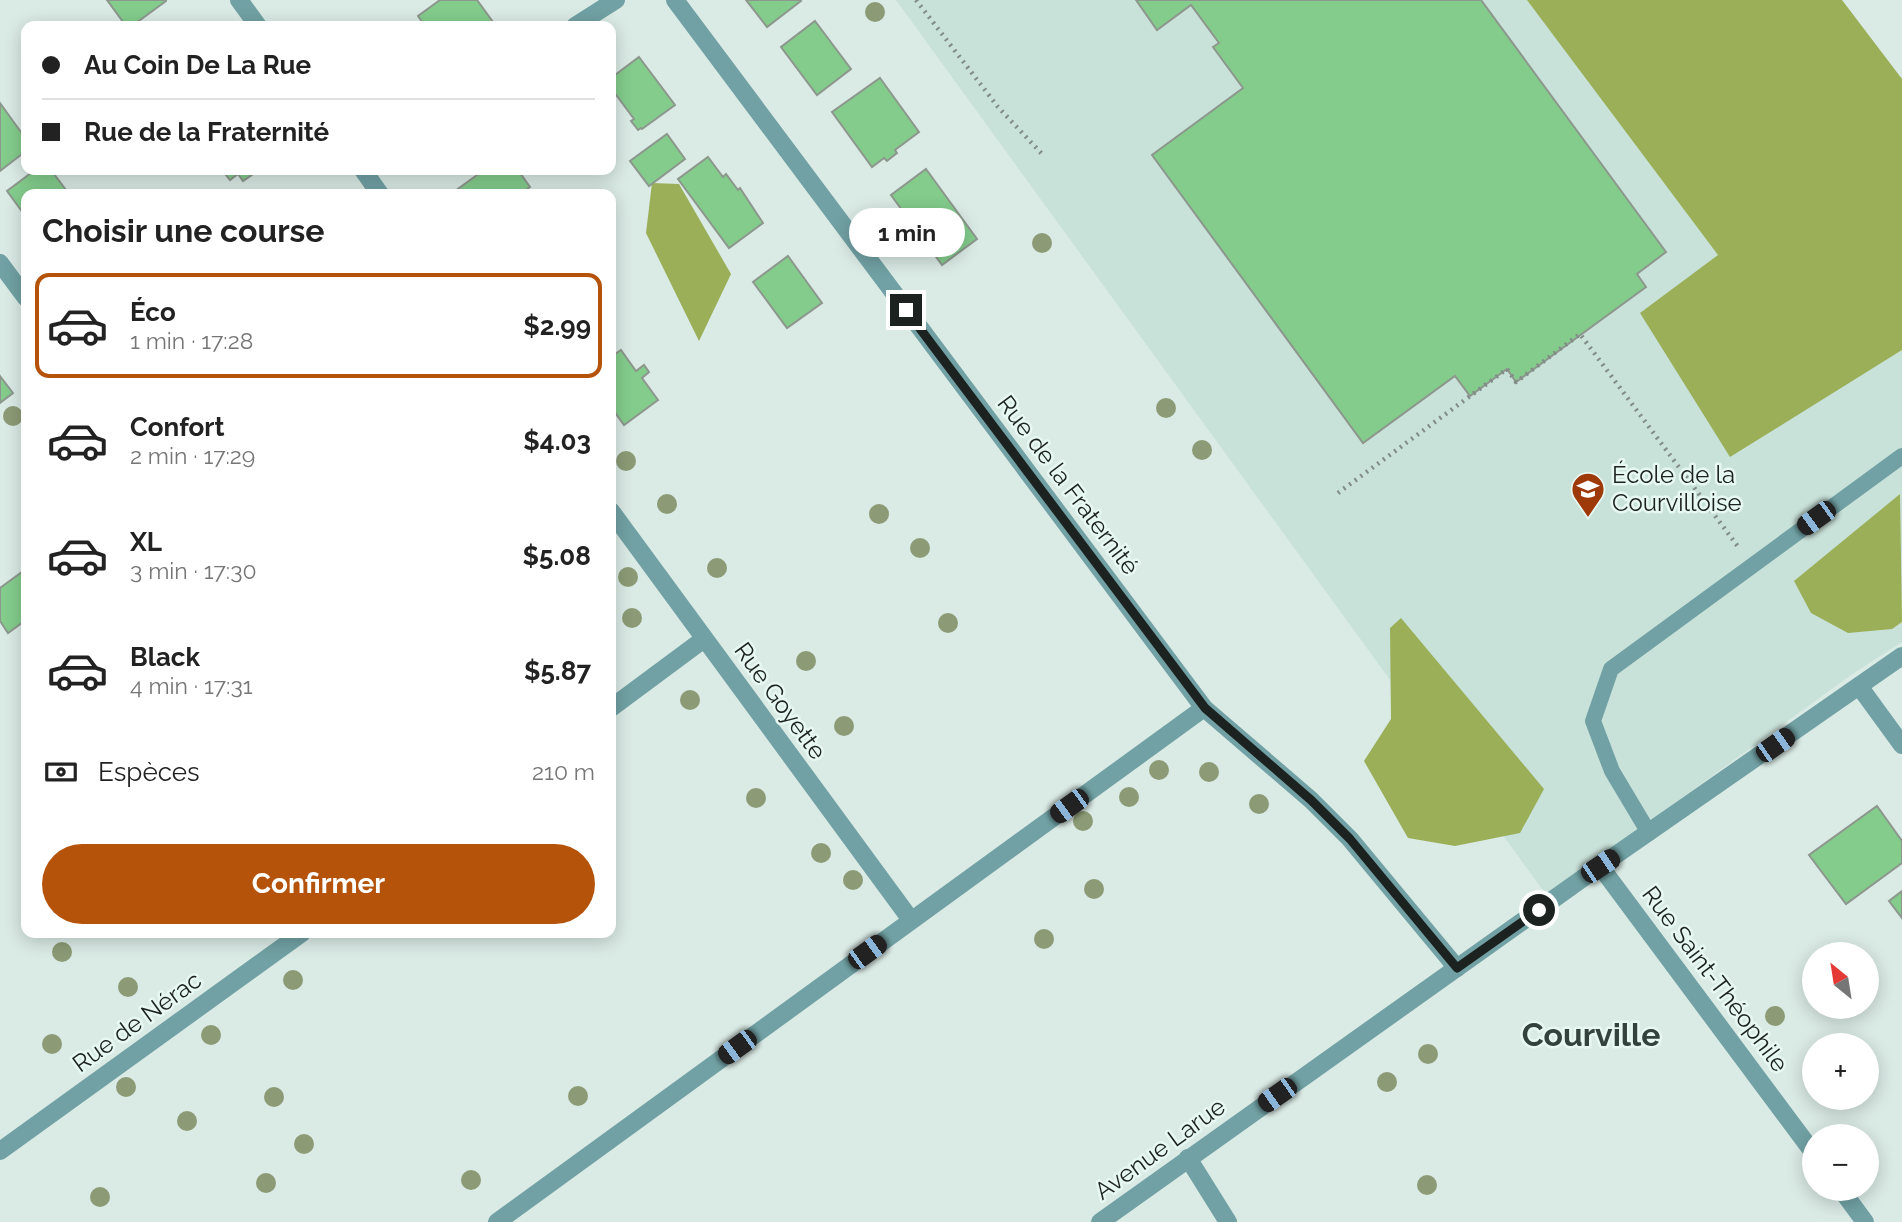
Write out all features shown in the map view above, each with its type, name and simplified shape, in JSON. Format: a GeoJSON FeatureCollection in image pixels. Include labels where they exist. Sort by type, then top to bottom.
{"type":"FeatureCollection","features":[{"type":"Feature","properties":{"kind":"street"},"geometry":{"type":"LineString","coordinates":[[239,0],[254,21]]}},
{"type":"Feature","properties":{"kind":"street"},"geometry":{"type":"LineString","coordinates":[[583,21],[616,0]]}},
{"type":"Feature","properties":{"kind":"street","name":"Rue de la Fraternité"},"geometry":{"type":"LineString","coordinates":[[675,0],[1205,708],[1311,800],[1350,839],[1457,968]]}},
{"type":"Feature","properties":{"kind":"street"},"geometry":{"type":"LineString","coordinates":[[2,269],[21,292]]}},
{"type":"Feature","properties":{"kind":"street","name":"Rue Goyette"},"geometry":{"type":"LineString","coordinates":[[616,518],[911,920]]}},
{"type":"Feature","properties":{"kind":"street"},"geometry":{"type":"LineString","coordinates":[[616,704],[704,639]]}},
{"type":"Feature","properties":{"kind":"street","name":"Avenue Larue"},"geometry":{"type":"LineString","coordinates":[[1100,1222],[1600,866],[1902,656]]}},
{"type":"Feature","properties":{"kind":"street"},"geometry":{"type":"LineString","coordinates":[[1859,686],[1902,745]]}},
{"type":"Feature","properties":{"kind":"street"},"geometry":{"type":"LineString","coordinates":[[497,1222],[1205,708]]}},
{"type":"Feature","properties":{"kind":"street","name":"Rue Saint-Théophile"},"geometry":{"type":"LineString","coordinates":[[1600,866],[1802,1138]]}},
{"type":"Feature","properties":{"kind":"street","name":"Rue de Nérac"},"geometry":{"type":"LineString","coordinates":[[0,1151],[295,938]]}},
{"type":"Feature","properties":{"kind":"street"},"geometry":{"type":"LineString","coordinates":[[1188,1158],[1228,1222]]}},
{"type":"Feature","properties":{"kind":"street"},"geometry":{"type":"LineString","coordinates":[[1850,1201],[1865,1222]]}},
{"type":"Feature","properties":{"kind":"lane"},"geometry":{"type":"LineString","coordinates":[[1649,833],[1612,771],[1593,721],[1611,669],[1902,456]]}},
{"type":"Feature","properties":{"kind":"path"},"geometry":{"type":"LineString","coordinates":[[916,0],[998,107],[1043,155]]}},
{"type":"Feature","properties":{"kind":"path"},"geometry":{"type":"LineString","coordinates":[[1338,493],[1507,369],[1516,382],[1580,334],[1752,565]]}},
{"type":"Feature","properties":{"kind":"shaded area","name":"École de la Courvilloise"},"geometry":{"type":"Polygon","coordinates":[[[896,0],[1539,0],[1827,396],[1902,350],[1902,642],[1851,675],[1547,896],[896,0]]]}},
{"type":"Feature","properties":{"kind":"green space"},"geometry":{"type":"Polygon","coordinates":[[[1527,0],[1842,0],[1902,79],[1902,350],[1730,457],[1640,313],[1718,255],[1527,0]]]}},
{"type":"Feature","properties":{"kind":"green space"},"geometry":{"type":"Polygon","coordinates":[[[652,183],[679,184],[731,274],[699,341],[646,233],[652,183]]]}},
{"type":"Feature","properties":{"kind":"green space"},"geometry":{"type":"Polygon","coordinates":[[[1900,494],[1902,622],[1892,629],[1848,633],[1811,613],[1794,581],[1900,494]]]}},
{"type":"Feature","properties":{"kind":"green space"},"geometry":{"type":"Polygon","coordinates":[[[1401,618],[1544,789],[1520,833],[1455,846],[1408,838],[1364,761],[1391,719],[1390,628],[1401,618]]]}},
{"type":"Feature","properties":{"kind":"building"},"geometry":{"type":"Polygon","coordinates":[[[107,0],[166,0],[139,21],[122,21],[107,0]]]}},
{"type":"Feature","properties":{"kind":"building"},"geometry":{"type":"Polygon","coordinates":[[[440,0],[477,0],[492,21],[422,21],[418,16],[440,0]]]}},
{"type":"Feature","properties":{"kind":"building"},"geometry":{"type":"Polygon","coordinates":[[[746,0],[800,0],[801,1],[767,27],[746,0]]]}},
{"type":"Feature","properties":{"kind":"building"},"geometry":{"type":"Polygon","coordinates":[[[1136,0],[1481,0],[1666,252],[1637,274],[1646,287],[1516,382],[1507,369],[1470,396],[1455,376],[1363,443],[1152,155],[1243,88],[1213,47],[1219,43],[1191,5],[1157,30],[1136,0]]]}},
{"type":"Feature","properties":{"kind":"building"},"geometry":{"type":"Polygon","coordinates":[[[815,21],[851,69],[817,95],[781,47],[815,21]]]}},
{"type":"Feature","properties":{"kind":"building"},"geometry":{"type":"Polygon","coordinates":[[[639,57],[675,105],[638,130],[631,121],[634,119],[616,95],[616,74],[639,57]]]}},
{"type":"Feature","properties":{"kind":"building"},"geometry":{"type":"Polygon","coordinates":[[[880,78],[919,132],[895,150],[897,153],[887,161],[884,158],[872,167],[832,112],[880,78]]]}},
{"type":"Feature","properties":{"kind":"building"},"geometry":{"type":"Polygon","coordinates":[[[0,103],[21,132],[21,155],[0,171],[0,103]]]}},
{"type":"Feature","properties":{"kind":"building"},"geometry":{"type":"Polygon","coordinates":[[[667,134],[685,159],[649,186],[630,161],[667,134]]]}},
{"type":"Feature","properties":{"kind":"building"},"geometry":{"type":"Polygon","coordinates":[[[708,157],[723,177],[726,174],[738,190],[740,188],[763,223],[729,248],[678,179],[708,157]]]}},
{"type":"Feature","properties":{"kind":"building"},"geometry":{"type":"Polygon","coordinates":[[[926,169],[977,239],[942,265],[891,195],[926,169]]]}},
{"type":"Feature","properties":{"kind":"building"},"geometry":{"type":"Polygon","coordinates":[[[28,175],[55,175],[65,189],[21,189],[21,210],[7,191],[28,175]]]}},
{"type":"Feature","properties":{"kind":"building"},"geometry":{"type":"Polygon","coordinates":[[[239,175],[252,175],[243,181],[239,175]]]}},
{"type":"Feature","properties":{"kind":"building"},"geometry":{"type":"Polygon","coordinates":[[[477,175],[522,175],[530,187],[527,189],[458,189],[477,175]]]}},
{"type":"Feature","properties":{"kind":"building"},"geometry":{"type":"Polygon","coordinates":[[[788,256],[822,303],[787,328],[753,282],[788,256]]]}},
{"type":"Feature","properties":{"kind":"building"},"geometry":{"type":"Polygon","coordinates":[[[621,350],[636,371],[644,365],[649,372],[642,378],[658,400],[624,425],[616,414],[616,354],[621,350]]]}},
{"type":"Feature","properties":{"kind":"building"},"geometry":{"type":"Polygon","coordinates":[[[0,376],[13,393],[0,403],[0,376]]]}},
{"type":"Feature","properties":{"kind":"building"},"geometry":{"type":"Polygon","coordinates":[[[21,573],[21,624],[8,633],[0,621],[0,588],[21,573]]]}},
{"type":"Feature","properties":{"kind":"building"},"geometry":{"type":"Polygon","coordinates":[[[1877,806],[1902,841],[1902,863],[1846,904],[1809,855],[1877,806]]]}},
{"type":"Feature","properties":{"kind":"building"},"geometry":{"type":"Polygon","coordinates":[[[1902,891],[1902,918],[1889,901],[1902,891]]]}},
{"type":"Feature","properties":{"kind":"place","name":"École de la Courvilloise"},"geometry":{"type":"Point","coordinates":[1588,519]}},
{"type":"Feature","properties":{"kind":"district","name":"Courville"},"geometry":{"type":"Point","coordinates":[1591,1035]}},
{"type":"Feature","properties":{"kind":"route"},"geometry":{"type":"LineString","coordinates":[[906,310],[1205,708],[1311,800],[1350,839],[1457,968],[1539,910]]}}]}
